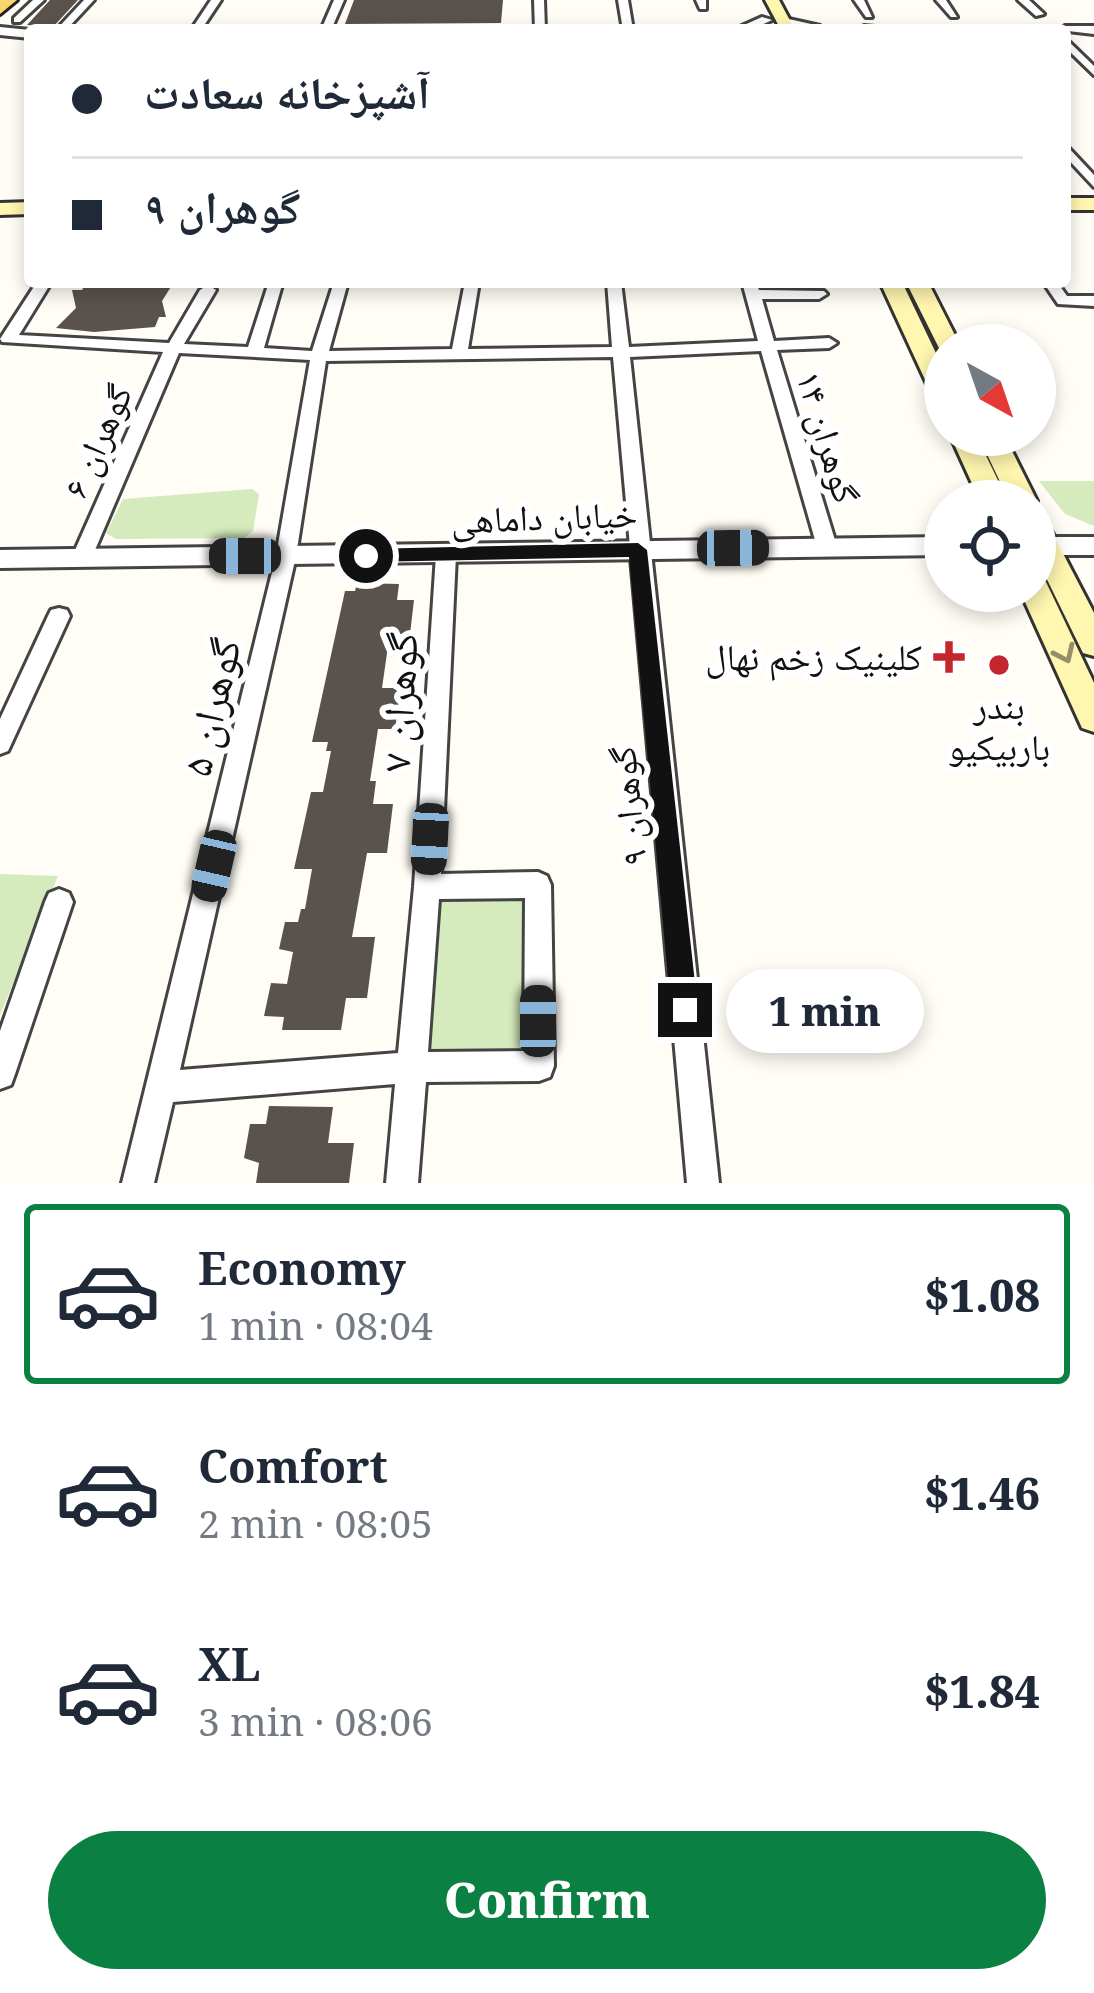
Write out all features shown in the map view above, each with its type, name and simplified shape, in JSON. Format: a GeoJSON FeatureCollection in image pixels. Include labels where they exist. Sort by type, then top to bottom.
{"type":"FeatureCollection","features":[{"type":"Feature","properties":{"kind":"main road"},"geometry":{"type":"LineString","coordinates":[[0,9],[9,0]]}},
{"type":"Feature","properties":{"kind":"main road"},"geometry":{"type":"LineString","coordinates":[[756,0],[776,24]]}},
{"type":"Feature","properties":{"kind":"main road"},"geometry":{"type":"LineString","coordinates":[[894,288],[924,352]]}},
{"type":"Feature","properties":{"kind":"main road"},"geometry":{"type":"LineString","coordinates":[[920,288],[938,324]]}},
{"type":"Feature","properties":{"kind":"main road"},"geometry":{"type":"LineString","coordinates":[[1056,573],[1094,644]]}},
{"type":"Feature","properties":{"kind":"main road"},"geometry":{"type":"LineString","coordinates":[[1045,612],[1094,718]]}},
{"type":"Feature","properties":{"kind":"street"},"geometry":{"type":"LineString","coordinates":[[17,20],[39,0]]}},
{"type":"Feature","properties":{"kind":"street"},"geometry":{"type":"LineString","coordinates":[[67,24],[89,0]]}},
{"type":"Feature","properties":{"kind":"street"},"geometry":{"type":"LineString","coordinates":[[859,0],[867,22]]}},
{"type":"Feature","properties":{"kind":"street"},"geometry":{"type":"LineString","coordinates":[[941,0],[954,16]]}},
{"type":"Feature","properties":{"kind":"street"},"geometry":{"type":"LineString","coordinates":[[1022,0],[1039,14]]}},
{"type":"Feature","properties":{"kind":"street"},"geometry":{"type":"LineString","coordinates":[[1071,47],[1094,72]]}},
{"type":"Feature","properties":{"kind":"street"},"geometry":{"type":"LineString","coordinates":[[1071,156],[1094,188]]}},
{"type":"Feature","properties":{"kind":"street"},"geometry":{"type":"LineString","coordinates":[[41,288],[8,339],[319,356],[623,352],[829,343]]}},
{"type":"Feature","properties":{"kind":"street"},"geometry":{"type":"LineString","coordinates":[[254,354],[274,288]]}},
{"type":"Feature","properties":{"kind":"street","name":"گوهران ۵"},"geometry":{"type":"LineString","coordinates":[[138,1183],[286,556],[319,356],[338,288]]}},
{"type":"Feature","properties":{"kind":"street"},"geometry":{"type":"LineString","coordinates":[[459,353],[471,288]]}},
{"type":"Feature","properties":{"kind":"street","name":"گوهران ۹"},"geometry":{"type":"LineString","coordinates":[[615,288],[703,1183]]}},
{"type":"Feature","properties":{"kind":"street"},"geometry":{"type":"LineString","coordinates":[[1054,288],[1063,301],[1094,301]]}},
{"type":"Feature","properties":{"kind":"street"},"geometry":{"type":"LineString","coordinates":[[750,289],[819,294]]}},
{"type":"Feature","properties":{"kind":"street","name":"گوهران ۱۴"},"geometry":{"type":"LineString","coordinates":[[750,289],[827,547]]}},
{"type":"Feature","properties":{"kind":"street","name":"گوهران ۶"},"geometry":{"type":"LineString","coordinates":[[82,557],[172,351],[208,290]]}},
{"type":"Feature","properties":{"kind":"street"},"geometry":{"type":"LineString","coordinates":[[1056,542],[1094,546]]}},
{"type":"Feature","properties":{"kind":"street","name":"خیابان داماهی"},"geometry":{"type":"LineString","coordinates":[[0,559],[924,546]]}},
{"type":"Feature","properties":{"kind":"street","name":"گوهران ۷"},"geometry":{"type":"LineString","coordinates":[[402,1183],[427,886],[446,556]]}},
{"type":"Feature","properties":{"kind":"street"},"geometry":{"type":"LineString","coordinates":[[0,744],[58,616]]}},
{"type":"Feature","properties":{"kind":"street"},"geometry":{"type":"LineString","coordinates":[[162,1087],[413,1067],[539,1066],[538,886],[427,886]]}},
{"type":"Feature","properties":{"kind":"street"},"geometry":{"type":"LineString","coordinates":[[0,1074],[59,902]]}},
{"type":"Feature","properties":{"kind":"green space"},"geometry":{"type":"Polygon","coordinates":[[[1056,481],[1094,481],[1094,526],[1065,514],[1056,503],[1056,481]]]}},
{"type":"Feature","properties":{"kind":"green space"},"geometry":{"type":"Polygon","coordinates":[[[252,489],[259,494],[253,531],[244,538],[116,539],[106,533],[123,499],[252,489]]]}},
{"type":"Feature","properties":{"kind":"green space"},"geometry":{"type":"Polygon","coordinates":[[[0,874],[58,876],[0,1015],[0,874]]]}},
{"type":"Feature","properties":{"kind":"green space"},"geometry":{"type":"Polygon","coordinates":[[[527,896],[526,1052],[426,1054],[438,897],[527,896]]]}},
{"type":"Feature","properties":{"kind":"building"},"geometry":{"type":"Polygon","coordinates":[[[50,0],[78,0],[56,24],[28,24],[50,0]]]}},
{"type":"Feature","properties":{"kind":"building"},"geometry":{"type":"Polygon","coordinates":[[[354,0],[503,0],[501,23],[345,24],[354,0]]]}},
{"type":"Feature","properties":{"kind":"building"},"geometry":{"type":"Polygon","coordinates":[[[170,288],[162,301],[166,317],[159,317],[155,327],[94,332],[56,328],[76,308],[72,290],[170,288]]]}},
{"type":"Feature","properties":{"kind":"building"},"geometry":{"type":"Polygon","coordinates":[[[357,583],[399,584],[397,600],[414,600],[410,634],[393,634],[387,653],[382,688],[401,688],[395,729],[378,729],[370,781],[376,781],[373,804],[393,804],[387,853],[367,853],[352,937],[375,937],[367,998],[346,998],[341,1030],[282,1030],[284,1017],[264,1016],[271,983],[287,984],[293,952],[279,949],[285,922],[298,922],[305,909],[312,869],[294,869],[311,792],[323,792],[331,751],[326,751],[328,742],[312,742],[345,591],[355,591],[357,583]]]}},
{"type":"Feature","properties":{"kind":"building"},"geometry":{"type":"Polygon","coordinates":[[[269,1106],[333,1107],[328,1143],[354,1143],[349,1183],[256,1183],[259,1163],[244,1158],[250,1124],[266,1124],[269,1106]]]}},
{"type":"Feature","properties":{"kind":"place","name":"کلینیک زخم نهال"},"geometry":{"type":"Point","coordinates":[949,657]}},
{"type":"Feature","properties":{"kind":"place","name":"بندر باربیکیو"},"geometry":{"type":"Point","coordinates":[999,665]}},
{"type":"Feature","properties":{"kind":"route"},"geometry":{"type":"LineString","coordinates":[[366,556],[638,550],[685,1010]]}}]}
